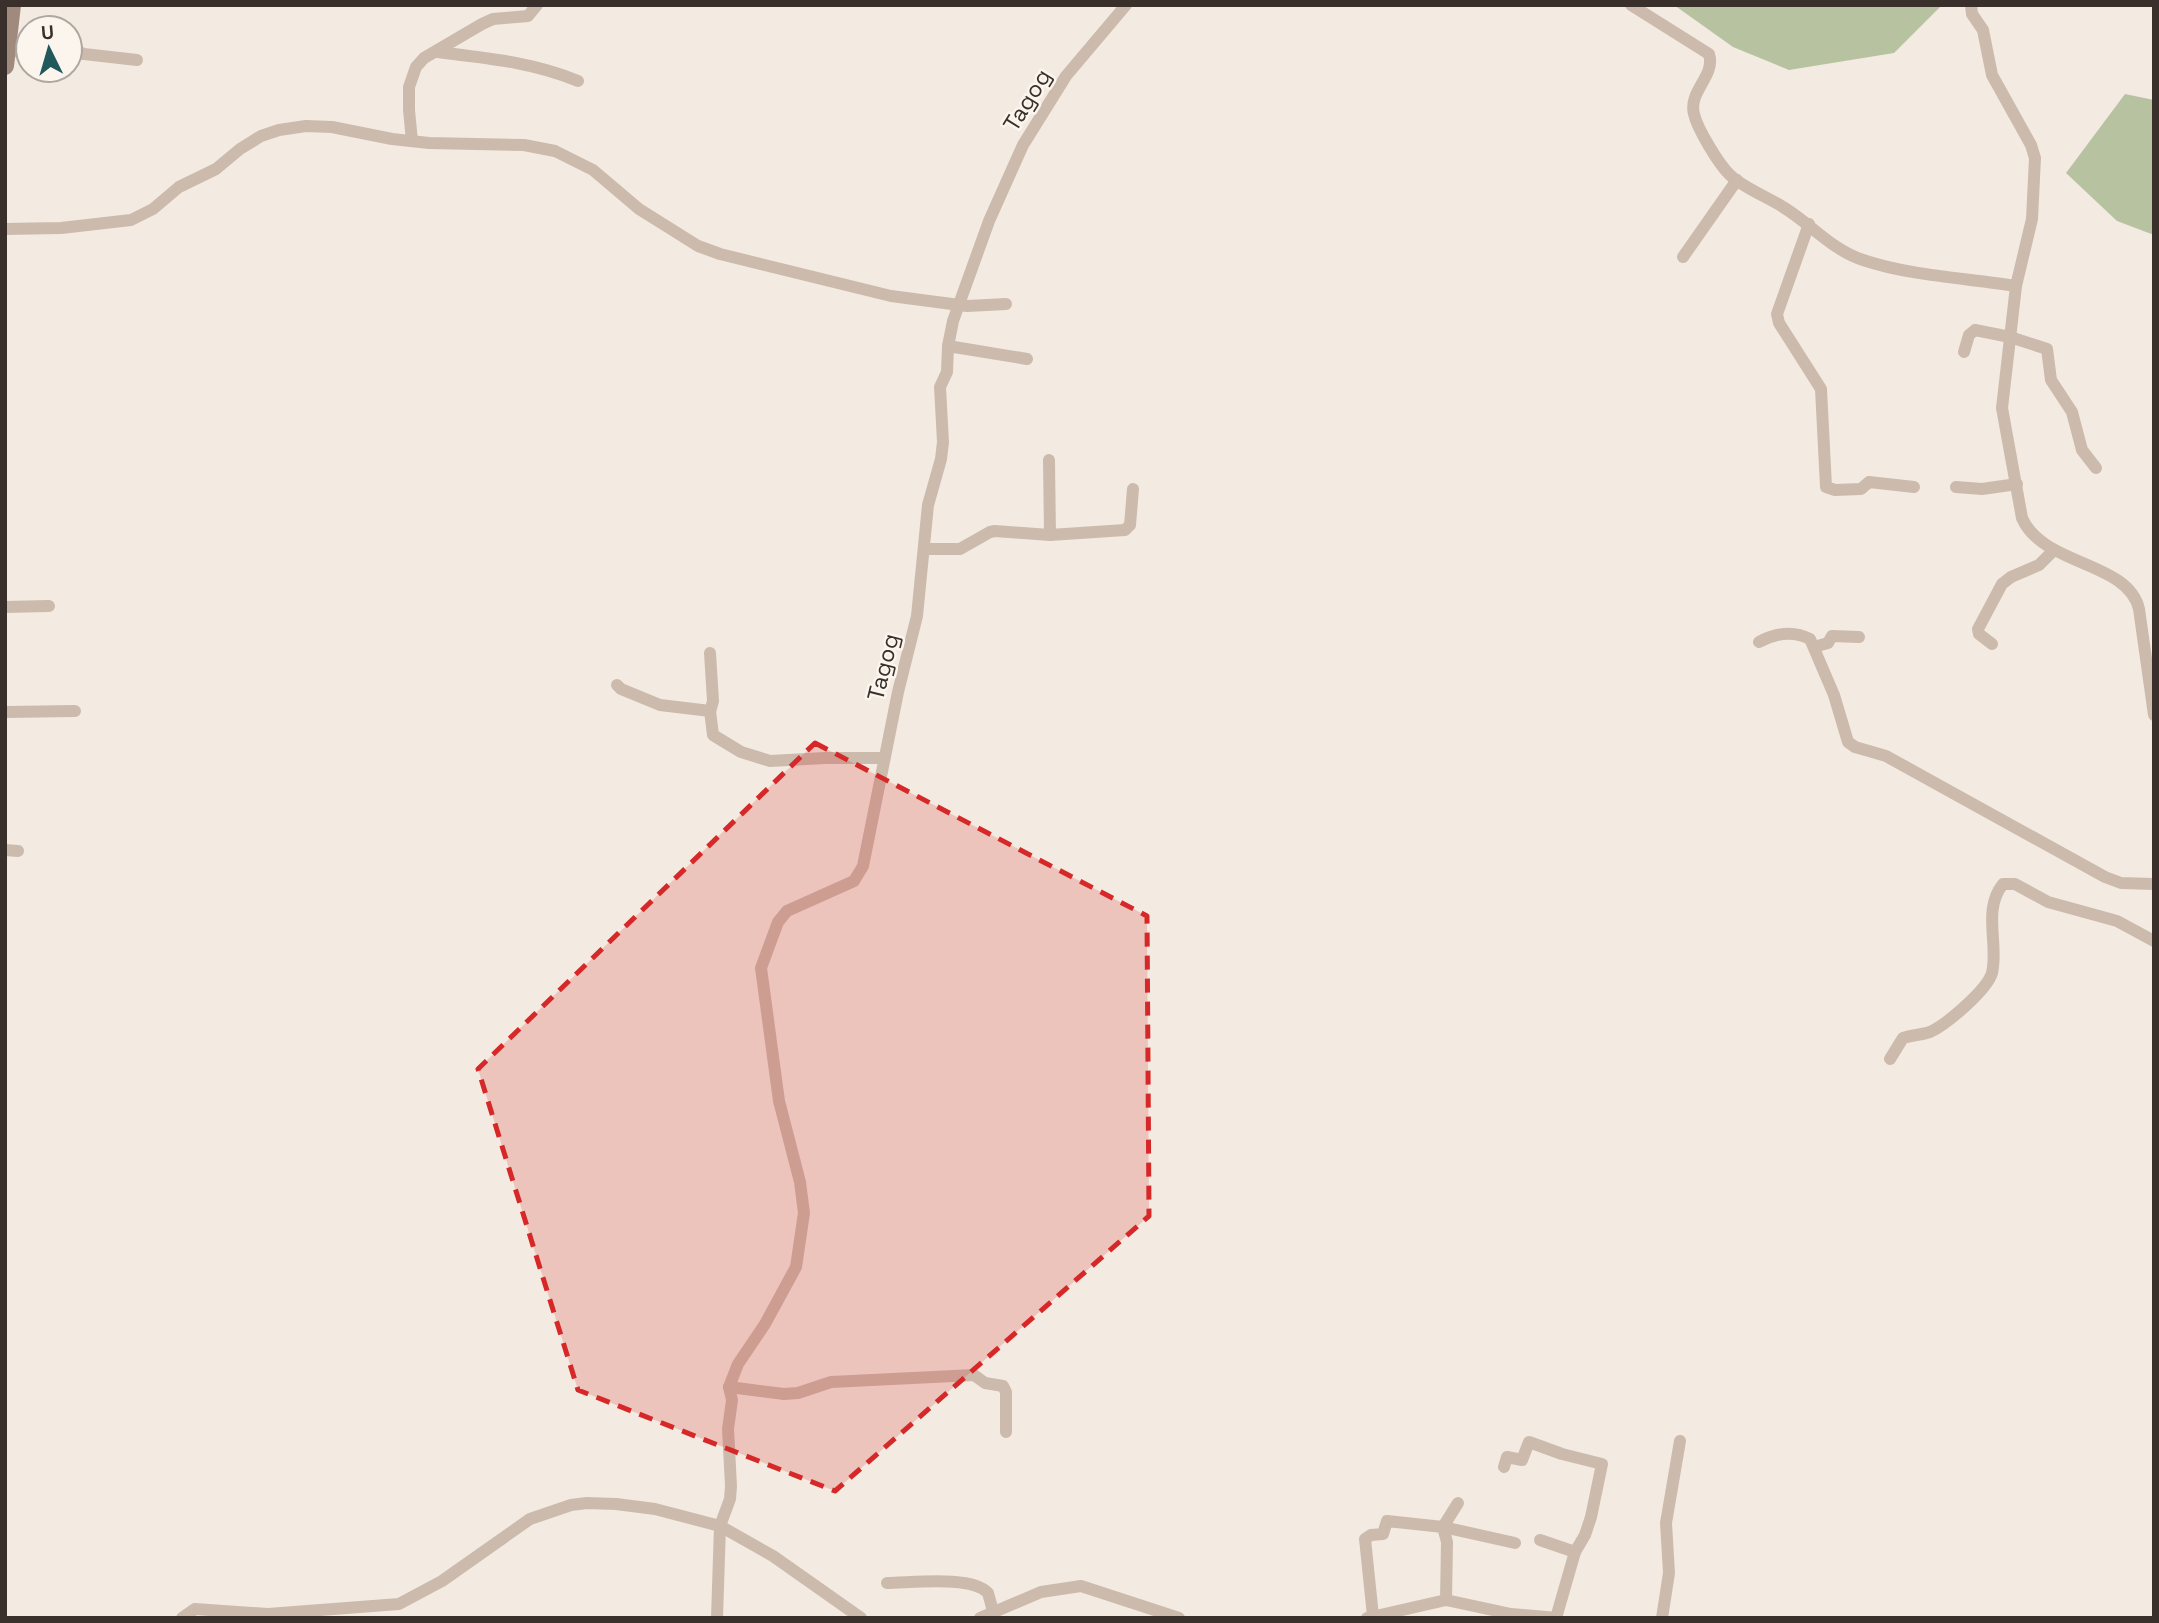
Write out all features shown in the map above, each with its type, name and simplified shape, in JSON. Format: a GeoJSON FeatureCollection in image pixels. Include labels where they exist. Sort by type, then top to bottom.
{"type":"FeatureCollection","features":[{"type":"Feature","properties":{"kind":"main road"},"geometry":{"type":"LineString","coordinates":[[6,59],[12,5]]}},
{"type":"Feature","properties":{"kind":"street"},"geometry":{"type":"LineString","coordinates":[[412,141],[409,87],[416,67],[425,58],[493,19],[528,16],[537,5]]}},
{"type":"Feature","properties":{"kind":"street","name":"Tagog"},"geometry":{"type":"LineString","coordinates":[[729,1387],[738,1364],[765,1324],[796,1267],[804,1213],[800,1182],[779,1101],[761,968],[778,922],[787,911],[854,880],[859,874],[883,758],[918,616],[928,505],[942,459],[940,387],[947,372],[948,346],[958,306],[989,221],[1023,145],[1066,76],[1126,5]]}},
{"type":"Feature","properties":{"kind":"street"},"geometry":{"type":"LineString","coordinates":[[1631,5],[1710,54],[1711,64],[1694,98],[1694,114],[1726,170],[1737,180],[1809,225],[1831,244],[1863,260],[1907,271],[2016,286]]}},
{"type":"Feature","properties":{"kind":"street"},"geometry":{"type":"LineString","coordinates":[[1971,5],[1972,14],[1983,30],[1992,75],[2031,145],[2035,158],[2032,219],[2016,286],[2002,408],[2025,524],[2036,537],[2054,550],[2107,575],[2129,589],[2135,597],[2154,715]]}},
{"type":"Feature","properties":{"kind":"street"},"geometry":{"type":"LineString","coordinates":[[436,52],[522,62],[578,81]]}},
{"type":"Feature","properties":{"kind":"street"},"geometry":{"type":"LineString","coordinates":[[84,54],[137,60]]}},
{"type":"Feature","properties":{"kind":"street"},"geometry":{"type":"LineString","coordinates":[[5,229],[61,228],[131,220],[153,209],[179,187],[216,169],[261,136],[306,126],[332,127],[412,141],[524,145],[555,151],[593,170],[639,209],[698,246],[720,254],[891,296],[958,306],[1006,304]]}},
{"type":"Feature","properties":{"kind":"street"},"geometry":{"type":"LineString","coordinates":[[1683,257],[1737,180]]}},
{"type":"Feature","properties":{"kind":"street"},"geometry":{"type":"LineString","coordinates":[[1809,225],[1777,314],[1779,323],[1821,389],[1826,487],[1835,491],[1861,489],[1870,482],[1914,487]]}},
{"type":"Feature","properties":{"kind":"street"},"geometry":{"type":"LineString","coordinates":[[1964,352],[1969,335],[1974,331],[2010,337],[2047,349],[2051,380],[2072,412],[2082,450],[2096,467]]}},
{"type":"Feature","properties":{"kind":"street"},"geometry":{"type":"LineString","coordinates":[[948,346],[1027,359]]}},
{"type":"Feature","properties":{"kind":"street"},"geometry":{"type":"LineString","coordinates":[[1049,460],[1050,535]]}},
{"type":"Feature","properties":{"kind":"street"},"geometry":{"type":"LineString","coordinates":[[1956,487],[1982,489],[2017,484]]}},
{"type":"Feature","properties":{"kind":"street"},"geometry":{"type":"LineString","coordinates":[[925,549],[960,549],[990,532],[1050,535],[1128,529],[1133,489]]}},
{"type":"Feature","properties":{"kind":"street"},"geometry":{"type":"LineString","coordinates":[[1992,644],[1979,635],[1978,629],[2002,584],[2011,577],[2039,565],[2054,550]]}},
{"type":"Feature","properties":{"kind":"street"},"geometry":{"type":"LineString","coordinates":[[5,607],[49,606]]}},
{"type":"Feature","properties":{"kind":"street"},"geometry":{"type":"LineString","coordinates":[[1759,642],[1778,633],[1808,637],[1834,695],[1848,742],[1854,747],[1886,756],[2105,877],[2121,883],[2154,884]]}},
{"type":"Feature","properties":{"kind":"street"},"geometry":{"type":"LineString","coordinates":[[1814,647],[1828,643],[1832,636],[1859,637]]}},
{"type":"Feature","properties":{"kind":"street"},"geometry":{"type":"LineString","coordinates":[[710,653],[713,701],[710,712],[713,735],[757,758],[770,761],[883,758]]}},
{"type":"Feature","properties":{"kind":"street"},"geometry":{"type":"LineString","coordinates":[[617,685],[621,690],[660,705],[710,712]]}},
{"type":"Feature","properties":{"kind":"street"},"geometry":{"type":"LineString","coordinates":[[5,712],[75,711]]}},
{"type":"Feature","properties":{"kind":"street"},"geometry":{"type":"LineString","coordinates":[[1889,1059],[1903,1038],[1930,1032],[1941,1026],[1988,983],[1993,964],[1992,915],[1999,888],[2003,884],[2015,884],[2048,902],[2118,921],[2154,941]]}},
{"type":"Feature","properties":{"kind":"street"},"geometry":{"type":"LineString","coordinates":[[718,1618],[720,1526],[732,1486],[728,1429],[732,1401],[729,1387],[784,1395],[839,1381],[974,1375],[985,1383],[1003,1387],[1006,1392],[1006,1432]]}},
{"type":"Feature","properties":{"kind":"street"},"geometry":{"type":"LineString","coordinates":[[1662,1618],[1669,1573],[1666,1516],[1680,1441]]}},
{"type":"Feature","properties":{"kind":"street"},"geometry":{"type":"LineString","coordinates":[[1504,1467],[1507,1457],[1522,1460],[1529,1442],[1602,1464],[1587,1530],[1575,1552],[1557,1618],[1511,1614],[1446,1600],[1370,1617],[1365,1544],[1367,1536],[1383,1534],[1387,1521],[1443,1527],[1515,1543]]}},
{"type":"Feature","properties":{"kind":"street"},"geometry":{"type":"LineString","coordinates":[[182,1618],[195,1609],[268,1614],[399,1604],[442,1581],[530,1519],[571,1505],[587,1503],[655,1510],[720,1526],[773,1556],[862,1618]]}},
{"type":"Feature","properties":{"kind":"street"},"geometry":{"type":"LineString","coordinates":[[1446,1600],[1447,1542],[1443,1527],[1458,1503]]}},
{"type":"Feature","properties":{"kind":"street"},"geometry":{"type":"LineString","coordinates":[[1540,1540],[1575,1552]]}},
{"type":"Feature","properties":{"kind":"street"},"geometry":{"type":"LineString","coordinates":[[887,1583],[948,1582],[976,1585],[988,1593],[993,1611]]}},
{"type":"Feature","properties":{"kind":"street"},"geometry":{"type":"LineString","coordinates":[[980,1618],[1041,1592],[1082,1586],[1178,1618]]}},
{"type":"Feature","properties":{"kind":"highlighted area"},"geometry":{"type":"Polygon","coordinates":[[[815,743],[1147,916],[1149,1216],[835,1491],[578,1390],[478,1069],[815,743]]]}},
{"type":"Feature","properties":{"kind":"green space"},"geometry":{"type":"Polygon","coordinates":[[[1674,5],[1942,5],[1894,53],[1789,70],[1733,47],[1674,5]]]}},
{"type":"Feature","properties":{"kind":"green space"},"geometry":{"type":"Polygon","coordinates":[[[2125,94],[2154,100],[2154,235],[2117,221],[2066,173],[2125,94]]]}}]}
